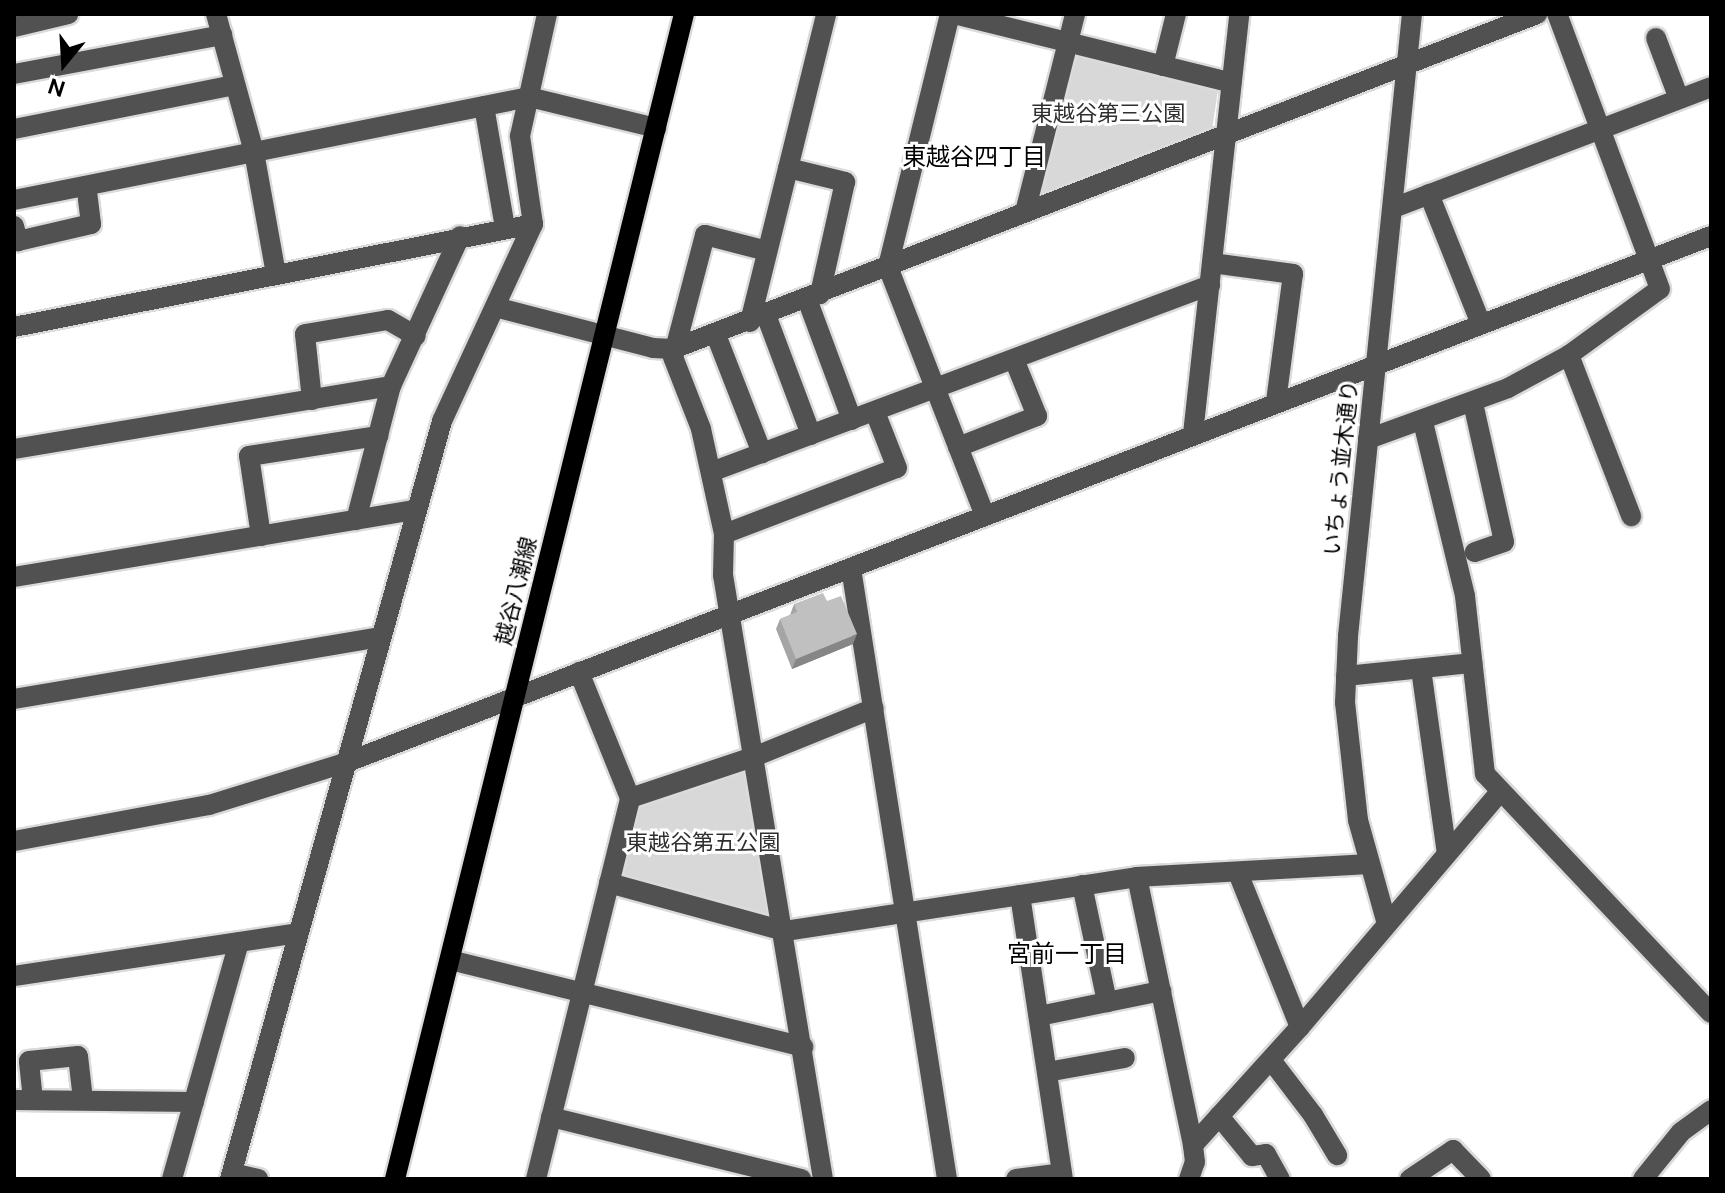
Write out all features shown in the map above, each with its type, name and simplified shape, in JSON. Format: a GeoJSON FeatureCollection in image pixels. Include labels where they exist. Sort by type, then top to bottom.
{"type":"FeatureCollection","features":[{"type":"Feature","properties":{"kind":"main road","name":"越谷八潮線"},"geometry":{"type":"LineString","coordinates":[[395,1179],[684,14]]}},
{"type":"Feature","properties":{"kind":"street"},"geometry":{"type":"LineString","coordinates":[[14,27],[68,14]]}},
{"type":"Feature","properties":{"kind":"street"},"geometry":{"type":"LineString","coordinates":[[216,14],[254,152],[276,274]]}},
{"type":"Feature","properties":{"kind":"street"},"geometry":{"type":"LineString","coordinates":[[258,1179],[231,1176],[415,510],[442,421],[533,224],[520,136],[547,14]]}},
{"type":"Feature","properties":{"kind":"street"},"geometry":{"type":"LineString","coordinates":[[811,435],[758,319],[767,251],[826,14]]}},
{"type":"Feature","properties":{"kind":"street"},"geometry":{"type":"LineString","coordinates":[[985,516],[888,267],[952,14],[1232,83]]}},
{"type":"Feature","properties":{"kind":"street"},"geometry":{"type":"LineString","coordinates":[[1025,212],[1075,14]]}},
{"type":"Feature","properties":{"kind":"street"},"geometry":{"type":"LineString","coordinates":[[1163,66],[1176,14]]}},
{"type":"Feature","properties":{"kind":"street"},"geometry":{"type":"LineString","coordinates":[[1193,434],[1239,14]]}},
{"type":"Feature","properties":{"kind":"street","name":"いちょう並木通り"},"geometry":{"type":"LineString","coordinates":[[1387,924],[1369,864],[1352,781],[1346,676],[1412,14]]}},
{"type":"Feature","properties":{"kind":"street"},"geometry":{"type":"LineString","coordinates":[[495,307],[603,335],[673,349],[758,319],[1537,14]]}},
{"type":"Feature","properties":{"kind":"street"},"geometry":{"type":"LineString","coordinates":[[1368,439],[1473,403],[1569,355],[1660,289],[1557,14]]}},
{"type":"Feature","properties":{"kind":"street"},"geometry":{"type":"LineString","coordinates":[[14,74],[222,35]]}},
{"type":"Feature","properties":{"kind":"street"},"geometry":{"type":"LineString","coordinates":[[1656,38],[1679,99]]}},
{"type":"Feature","properties":{"kind":"street"},"geometry":{"type":"LineString","coordinates":[[14,129],[234,85]]}},
{"type":"Feature","properties":{"kind":"street"},"geometry":{"type":"LineString","coordinates":[[1393,208],[1711,87]]}},
{"type":"Feature","properties":{"kind":"street"},"geometry":{"type":"LineString","coordinates":[[14,200],[529,97],[656,128]]}},
{"type":"Feature","properties":{"kind":"street"},"geometry":{"type":"LineString","coordinates":[[484,106],[505,227]]}},
{"type":"Feature","properties":{"kind":"street"},"geometry":{"type":"LineString","coordinates":[[788,168],[845,182],[814,297],[852,420]]}},
{"type":"Feature","properties":{"kind":"street"},"geometry":{"type":"LineString","coordinates":[[14,226],[18,241],[91,224],[86,186]]}},
{"type":"Feature","properties":{"kind":"street"},"geometry":{"type":"LineString","coordinates":[[1429,194],[1481,324]]}},
{"type":"Feature","properties":{"kind":"street"},"geometry":{"type":"LineString","coordinates":[[14,327],[505,227],[533,224]]}},
{"type":"Feature","properties":{"kind":"street"},"geometry":{"type":"LineString","coordinates":[[767,251],[705,235],[673,357],[701,429],[724,534],[723,575],[785,931],[823,1179]]}},
{"type":"Feature","properties":{"kind":"street"},"geometry":{"type":"LineString","coordinates":[[356,520],[391,386],[460,236]]}},
{"type":"Feature","properties":{"kind":"street"},"geometry":{"type":"LineString","coordinates":[[14,841],[209,805],[345,763],[1711,236]]}},
{"type":"Feature","properties":{"kind":"street"},"geometry":{"type":"LineString","coordinates":[[1212,263],[1293,274],[1276,402]]}},
{"type":"Feature","properties":{"kind":"street"},"geometry":{"type":"LineString","coordinates":[[711,472],[1210,285]]}},
{"type":"Feature","properties":{"kind":"street"},"geometry":{"type":"LineString","coordinates":[[312,400],[305,334],[388,320],[416,336]]}},
{"type":"Feature","properties":{"kind":"street"},"geometry":{"type":"LineString","coordinates":[[716,335],[762,453]]}},
{"type":"Feature","properties":{"kind":"street"},"geometry":{"type":"LineString","coordinates":[[1569,355],[1631,516]]}},
{"type":"Feature","properties":{"kind":"street"},"geometry":{"type":"LineString","coordinates":[[958,447],[1037,416],[1014,359]]}},
{"type":"Feature","properties":{"kind":"street"},"geometry":{"type":"LineString","coordinates":[[14,449],[391,386]]}},
{"type":"Feature","properties":{"kind":"street"},"geometry":{"type":"LineString","coordinates":[[1473,403],[1504,542],[1475,552]]}},
{"type":"Feature","properties":{"kind":"street"},"geometry":{"type":"LineString","coordinates":[[724,534],[897,468],[875,412]]}},
{"type":"Feature","properties":{"kind":"street"},"geometry":{"type":"LineString","coordinates":[[1423,422],[1465,596],[1485,774],[1711,1013]]}},
{"type":"Feature","properties":{"kind":"street"},"geometry":{"type":"LineString","coordinates":[[261,536],[249,456],[378,436]]}},
{"type":"Feature","properties":{"kind":"street"},"geometry":{"type":"LineString","coordinates":[[14,577],[415,510]]}},
{"type":"Feature","properties":{"kind":"street"},"geometry":{"type":"LineString","coordinates":[[851,568],[947,1179]]}},
{"type":"Feature","properties":{"kind":"street"},"geometry":{"type":"LineString","coordinates":[[14,699],[379,637]]}},
{"type":"Feature","properties":{"kind":"street"},"geometry":{"type":"LineString","coordinates":[[1346,676],[1472,663]]}},
{"type":"Feature","properties":{"kind":"street"},"geometry":{"type":"LineString","coordinates":[[1421,669],[1447,853]]}},
{"type":"Feature","properties":{"kind":"street"},"geometry":{"type":"LineString","coordinates":[[536,1179],[630,798],[579,672]]}},
{"type":"Feature","properties":{"kind":"street"},"geometry":{"type":"LineString","coordinates":[[630,798],[756,756],[874,708]]}},
{"type":"Feature","properties":{"kind":"street"},"geometry":{"type":"LineString","coordinates":[[1193,1145],[1300,1027],[1500,792]]}},
{"type":"Feature","properties":{"kind":"street"},"geometry":{"type":"LineString","coordinates":[[609,883],[785,931],[1137,877],[1369,864]]}},
{"type":"Feature","properties":{"kind":"street"},"geometry":{"type":"LineString","coordinates":[[1238,873],[1300,1027]]}},
{"type":"Feature","properties":{"kind":"street"},"geometry":{"type":"LineString","coordinates":[[1137,877],[1193,1145],[1195,1162],[1189,1179]]}},
{"type":"Feature","properties":{"kind":"street"},"geometry":{"type":"LineString","coordinates":[[1082,885],[1107,1002]]}},
{"type":"Feature","properties":{"kind":"street"},"geometry":{"type":"LineString","coordinates":[[1016,1179],[1062,1176],[1020,895]]}},
{"type":"Feature","properties":{"kind":"street"},"geometry":{"type":"LineString","coordinates":[[14,976],[298,933]]}},
{"type":"Feature","properties":{"kind":"street"},"geometry":{"type":"LineString","coordinates":[[172,1179],[239,942]]}},
{"type":"Feature","properties":{"kind":"street"},"geometry":{"type":"LineString","coordinates":[[450,960],[803,1047]]}},
{"type":"Feature","properties":{"kind":"street"},"geometry":{"type":"LineString","coordinates":[[1039,1016],[1161,991]]}},
{"type":"Feature","properties":{"kind":"street"},"geometry":{"type":"LineString","coordinates":[[83,1100],[78,1056],[29,1061],[24,1100],[194,1102]]}},
{"type":"Feature","properties":{"kind":"street"},"geometry":{"type":"LineString","coordinates":[[1047,1072],[1125,1058]]}},
{"type":"Feature","properties":{"kind":"street"},"geometry":{"type":"LineString","coordinates":[[1271,1060],[1313,1115],[1337,1155]]}},
{"type":"Feature","properties":{"kind":"street"},"geometry":{"type":"LineString","coordinates":[[1643,1179],[1681,1132],[1711,1110]]}},
{"type":"Feature","properties":{"kind":"street"},"geometry":{"type":"LineString","coordinates":[[1219,1116],[1252,1156],[1266,1154],[1280,1179]]}},
{"type":"Feature","properties":{"kind":"street"},"geometry":{"type":"LineString","coordinates":[[551,1117],[801,1179]]}},
{"type":"Feature","properties":{"kind":"street"},"geometry":{"type":"LineString","coordinates":[[1410,1179],[1453,1150],[1481,1179]]}},
{"type":"Feature","properties":{"kind":"green space","name":"東越谷第三公園"},"geometry":{"type":"Polygon","coordinates":[[[1071,50],[1218,90],[1212,130],[1046,196],[1037,187],[1071,50]]]}},
{"type":"Feature","properties":{"kind":"green space","name":"東越谷第五公園"},"geometry":{"type":"Polygon","coordinates":[[[751,764],[777,924],[621,880],[636,804],[751,764]]]}},
{"type":"Feature","properties":{"kind":"building"},"geometry":{"type":"Polygon","coordinates":[[[823,593],[827,601],[841,596],[857,634],[796,659],[780,619],[797,612],[794,604],[823,593]]]}},
{"type":"Feature","properties":{"kind":"district","name":"東越谷四丁目"},"geometry":{"type":"Point","coordinates":[974,157]}},
{"type":"Feature","properties":{"kind":"district","name":"宮前一丁目"},"geometry":{"type":"Point","coordinates":[1067,954]}}]}
